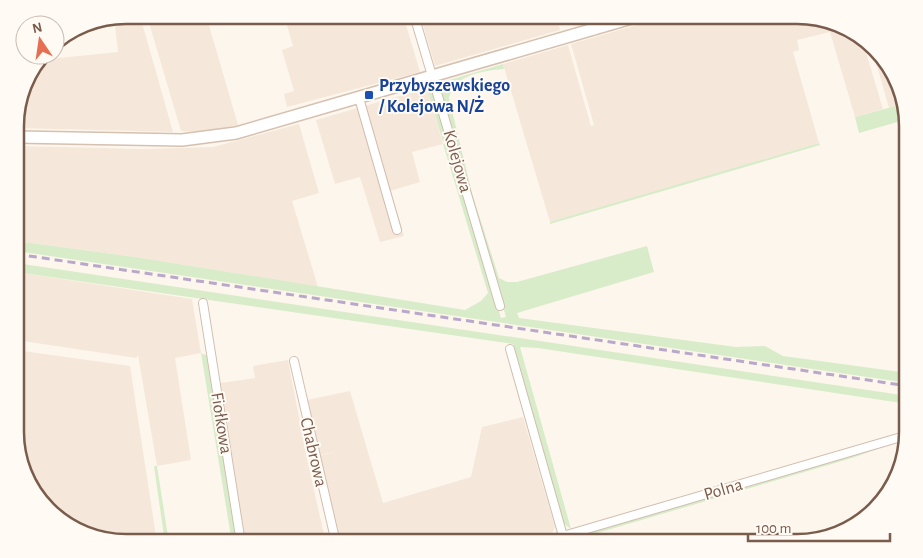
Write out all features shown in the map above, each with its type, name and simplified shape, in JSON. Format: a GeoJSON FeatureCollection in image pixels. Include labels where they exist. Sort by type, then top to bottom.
{"type":"FeatureCollection","features":[{"type":"Feature","properties":{"kind":"street","name":"Kolejowa"},"geometry":{"type":"LineString","coordinates":[[417,24],[500,306]]}},
{"type":"Feature","properties":{"kind":"street"},"geometry":{"type":"LineString","coordinates":[[24,137],[147,140],[209,138],[236,133],[612,24]]}},
{"type":"Feature","properties":{"kind":"street"},"geometry":{"type":"LineString","coordinates":[[359,98],[397,230]]}},
{"type":"Feature","properties":{"kind":"street","name":"Fiołkowa"},"geometry":{"type":"LineString","coordinates":[[203,302],[240,534]]}},
{"type":"Feature","properties":{"kind":"street"},"geometry":{"type":"LineString","coordinates":[[510,350],[562,534]]}},
{"type":"Feature","properties":{"kind":"street","name":"Chabrowa"},"geometry":{"type":"LineString","coordinates":[[294,361],[334,534]]}},
{"type":"Feature","properties":{"kind":"street","name":"Polna"},"geometry":{"type":"LineString","coordinates":[[570,534],[899,438]]}},
{"type":"Feature","properties":{"kind":"shaded area"},"geometry":{"type":"Polygon","coordinates":[[[142,24],[173,132],[24,128],[27,99],[34,81],[44,65],[65,65],[65,57],[118,52],[115,25],[142,24]]]}},
{"type":"Feature","properties":{"kind":"shaded area"},"geometry":{"type":"Polygon","coordinates":[[[149,24],[209,24],[238,125],[206,132],[181,131],[149,24]]]}},
{"type":"Feature","properties":{"kind":"shaded area"},"geometry":{"type":"Polygon","coordinates":[[[287,24],[406,24],[420,72],[287,107],[284,94],[294,91],[282,50],[293,46],[287,24]]]}},
{"type":"Feature","properties":{"kind":"shaded area"},"geometry":{"type":"Polygon","coordinates":[[[423,24],[558,24],[560,30],[435,66],[423,24]]]}},
{"type":"Feature","properties":{"kind":"shaded area"},"geometry":{"type":"Polygon","coordinates":[[[640,24],[797,24],[824,27],[848,37],[866,51],[883,109],[855,117],[830,32],[797,40],[799,50],[793,52],[819,143],[550,222],[503,64],[568,45],[591,126],[594,125],[571,44],[640,24]]]}},
{"type":"Feature","properties":{"kind":"shaded area"},"geometry":{"type":"Polygon","coordinates":[[[876,62],[889,81],[894,93],[897,106],[889,108],[876,62]]]}},
{"type":"Feature","properties":{"kind":"shaded area"},"geometry":{"type":"Polygon","coordinates":[[[427,88],[443,144],[412,152],[420,182],[390,191],[404,236],[380,242],[360,177],[335,184],[316,120],[427,88]]]}},
{"type":"Feature","properties":{"kind":"shaded area"},"geometry":{"type":"Polygon","coordinates":[[[299,124],[319,193],[292,201],[318,287],[135,257],[24,242],[24,146],[144,149],[213,147],[299,124]]]}},
{"type":"Feature","properties":{"kind":"shaded area"},"geometry":{"type":"Polygon","coordinates":[[[24,273],[192,299],[201,353],[175,358],[191,460],[157,466],[138,355],[136,358],[24,341],[24,273]]]}},
{"type":"Feature","properties":{"kind":"shaded area"},"geometry":{"type":"Polygon","coordinates":[[[24,351],[130,366],[156,534],[126,534],[99,531],[75,521],[59,509],[41,489],[29,465],[26,452],[24,432],[24,351]]]}},
{"type":"Feature","properties":{"kind":"shaded area"},"geometry":{"type":"Polygon","coordinates":[[[288,360],[324,534],[244,534],[221,383],[255,378],[253,366],[288,360]]]}},
{"type":"Feature","properties":{"kind":"shaded area"},"geometry":{"type":"Polygon","coordinates":[[[350,391],[383,503],[471,477],[482,427],[523,417],[555,527],[552,533],[339,534],[318,456],[339,451],[319,455],[307,400],[350,391]]]}},
{"type":"Feature","properties":{"kind":"green space"},"geometry":{"type":"Polygon","coordinates":[[[503,64],[504,69],[471,75],[464,79],[452,90],[449,98],[472,193],[499,278],[507,282],[517,282],[647,246],[654,272],[517,313],[519,318],[736,347],[765,346],[783,356],[899,372],[899,382],[24,252],[24,242],[135,257],[465,310],[481,301],[488,293],[443,144],[449,143],[501,318],[506,317],[439,83],[503,64]]]}},
{"type":"Feature","properties":{"kind":"green space"},"geometry":{"type":"Polygon","coordinates":[[[431,87],[448,140],[443,142],[427,88],[431,87]]]}},
{"type":"Feature","properties":{"kind":"green space"},"geometry":{"type":"Polygon","coordinates":[[[897,106],[899,122],[859,133],[855,117],[897,106]]]}},
{"type":"Feature","properties":{"kind":"green space"},"geometry":{"type":"Polygon","coordinates":[[[819,143],[820,145],[550,224],[550,222],[573,215],[819,143]]]}},
{"type":"Feature","properties":{"kind":"green space"},"geometry":{"type":"Polygon","coordinates":[[[24,264],[899,395],[899,403],[538,348],[520,347],[571,529],[563,523],[513,344],[24,273],[24,264]]]}},
{"type":"Feature","properties":{"kind":"green space"},"geometry":{"type":"Polygon","coordinates":[[[201,353],[208,356],[238,534],[231,534],[201,353]]]}},
{"type":"Feature","properties":{"kind":"green space"},"geometry":{"type":"Polygon","coordinates":[[[899,441],[852,458],[594,534],[584,534],[899,441]]]}},
{"type":"Feature","properties":{"kind":"green space"},"geometry":{"type":"Polygon","coordinates":[[[154,466],[157,466],[168,534],[164,534],[154,466]]]}},
{"type":"Feature","properties":{"kind":"railway"},"geometry":{"type":"LineString","coordinates":[[24,255],[899,385]]}},
{"type":"Feature","properties":{"kind":"place","name":"Przybyszewskiego / Kolejowa N/Ż"},"geometry":{"type":"Point","coordinates":[369,95]}}]}
